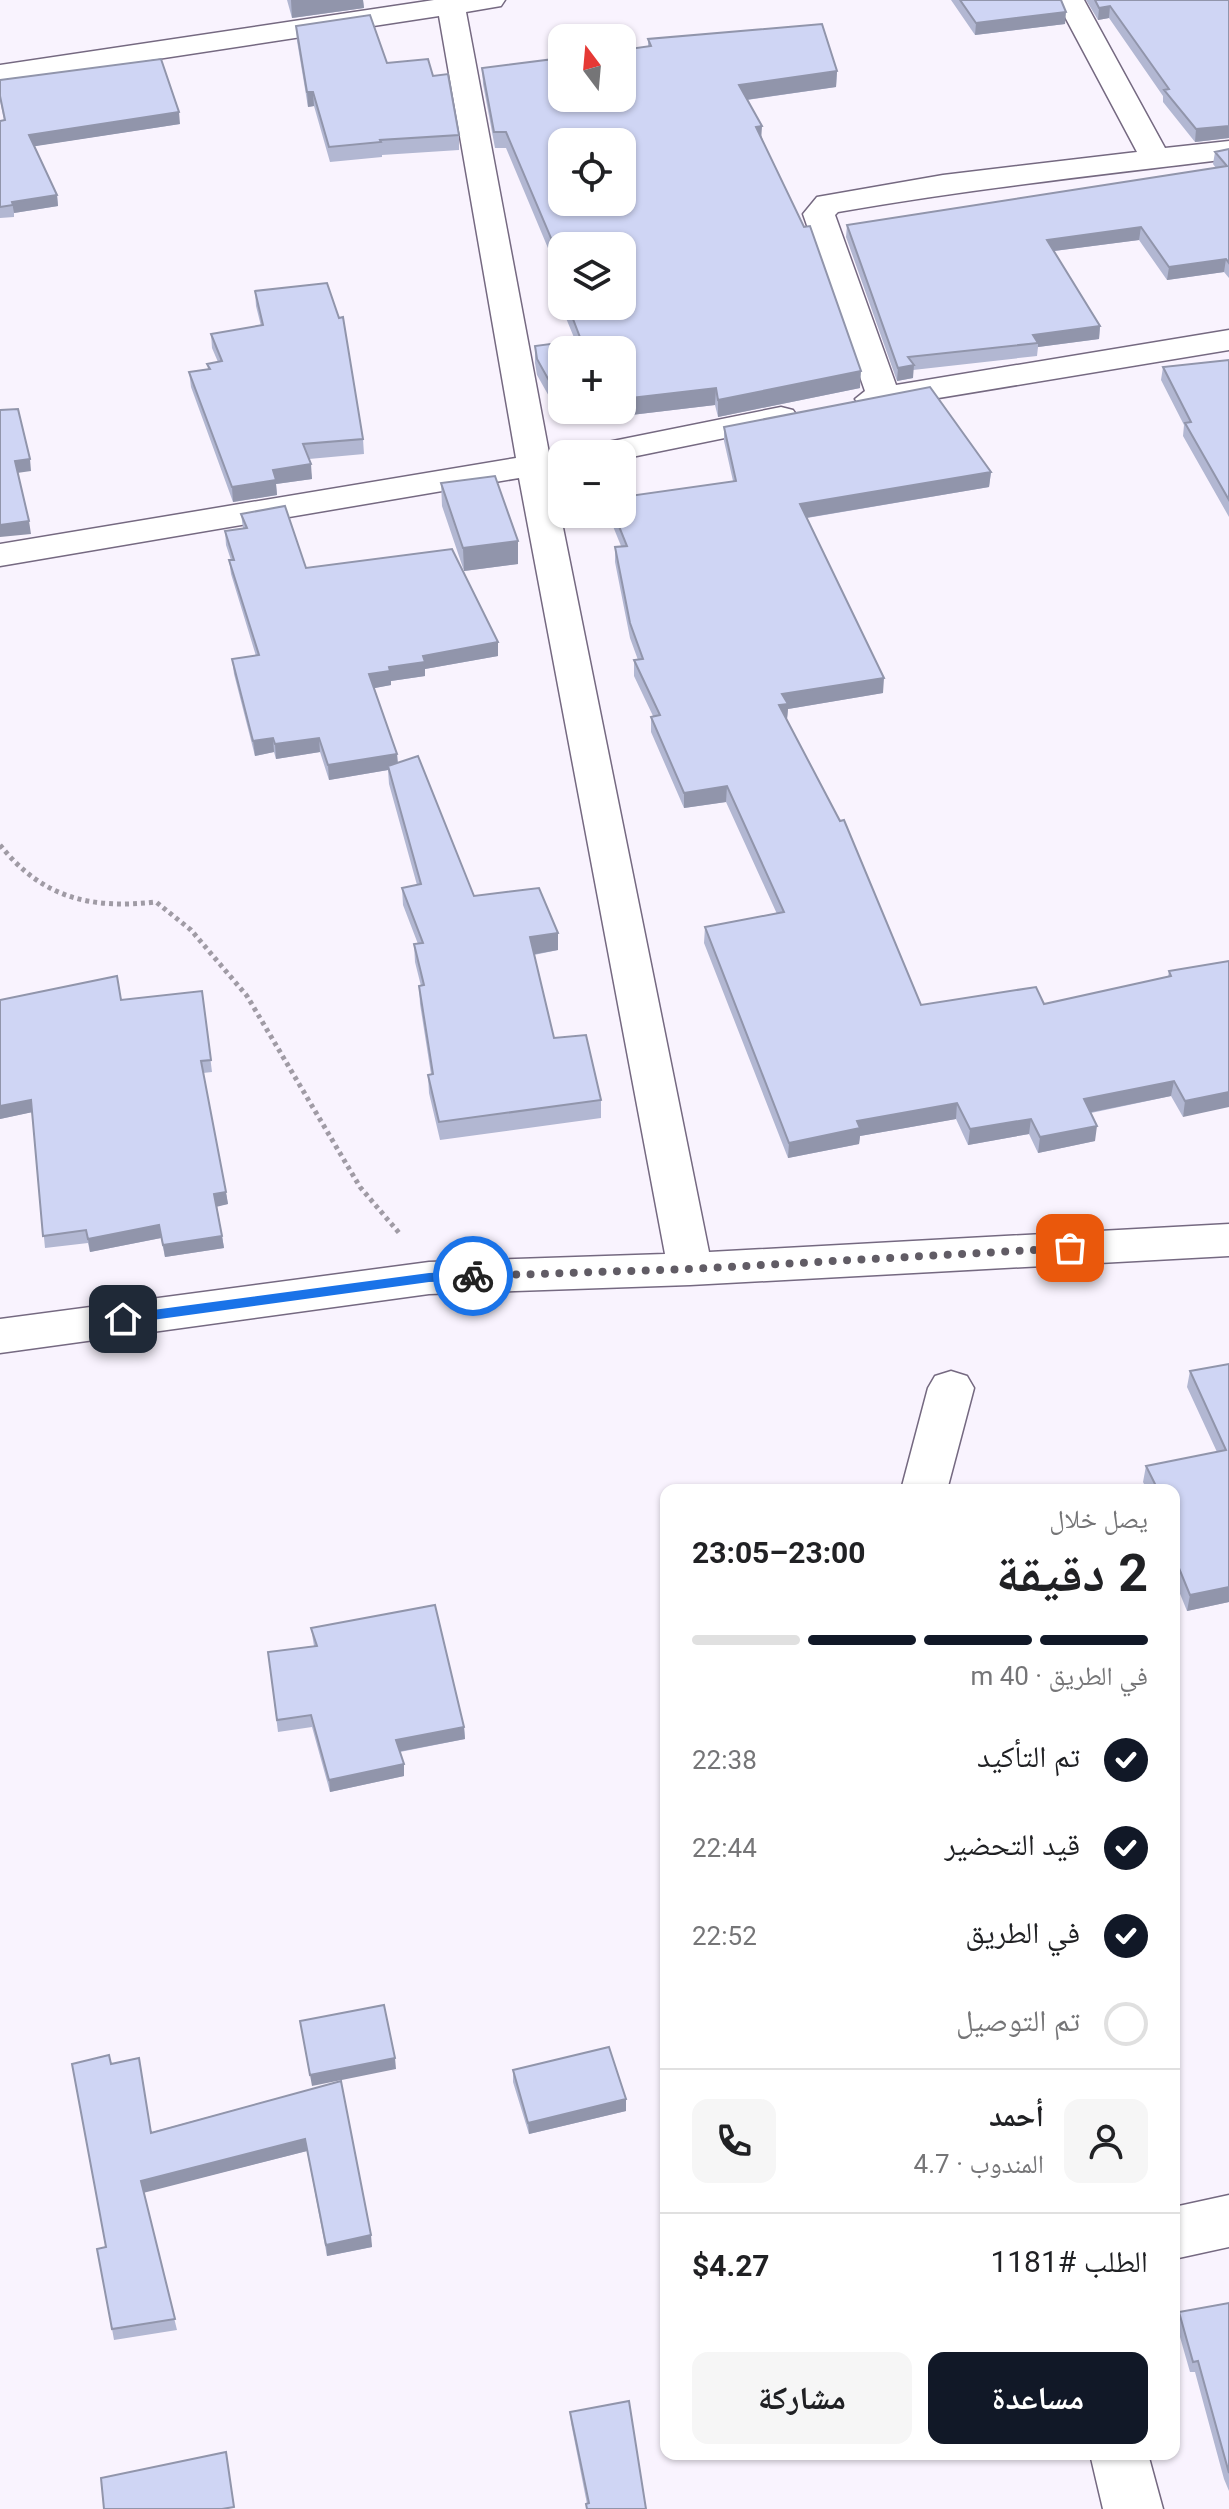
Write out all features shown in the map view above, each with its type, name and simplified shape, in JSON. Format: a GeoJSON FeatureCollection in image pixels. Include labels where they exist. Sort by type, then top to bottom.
{"type":"FeatureCollection","features":[{"type":"Feature","properties":{"kind":"street"},"geometry":{"type":"LineString","coordinates":[[0,74],[451,3],[491,0]]}},
{"type":"Feature","properties":{"kind":"street"},"geometry":{"type":"LineString","coordinates":[[1070,0],[1157,161]]}},
{"type":"Feature","properties":{"kind":"street"},"geometry":{"type":"LineString","coordinates":[[0,555],[548,464],[451,3]]}},
{"type":"Feature","properties":{"kind":"street"},"geometry":{"type":"LineString","coordinates":[[883,396],[819,214],[828,204],[943,184],[1157,161],[1229,150]]}},
{"type":"Feature","properties":{"kind":"street"},"geometry":{"type":"LineString","coordinates":[[636,446],[883,396],[1229,340]]}},
{"type":"Feature","properties":{"kind":"street"},"geometry":{"type":"LineString","coordinates":[[559,528],[690,1269]]}},
{"type":"Feature","properties":{"kind":"street"},"geometry":{"type":"LineString","coordinates":[[0,1336],[429,1278],[690,1269],[1229,1240]]}},
{"type":"Feature","properties":{"kind":"street"},"geometry":{"type":"LineString","coordinates":[[926,1484],[951,1388]]}},
{"type":"Feature","properties":{"kind":"street"},"geometry":{"type":"LineString","coordinates":[[1180,2232],[1229,2221]]}},
{"type":"Feature","properties":{"kind":"street"},"geometry":{"type":"LineString","coordinates":[[1121,2460],[1133,2509]]}},
{"type":"Feature","properties":{"kind":"path"},"geometry":{"type":"LineString","coordinates":[[0,845],[13,863],[55,890],[96,905],[156,902],[206,944],[227,967],[280,1045],[362,1190],[398,1231],[429,1278]]}},
{"type":"Feature","properties":{"kind":"building"},"geometry":{"type":"Polygon","coordinates":[[[960,0],[1061,0],[1066,12],[976,23],[960,0]]]}},
{"type":"Feature","properties":{"kind":"building"},"geometry":{"type":"Polygon","coordinates":[[[1095,0],[1229,0],[1229,126],[1196,129],[1164,90],[1169,89],[1110,6],[1099,8],[1095,0]]]}},
{"type":"Feature","properties":{"kind":"building"},"geometry":{"type":"Polygon","coordinates":[[[370,15],[387,63],[428,59],[433,76],[448,74],[459,135],[329,147],[313,92],[307,92],[296,26],[370,15]]]}},
{"type":"Feature","properties":{"kind":"building"},"geometry":{"type":"Polygon","coordinates":[[[822,24],[837,71],[739,85],[762,126],[756,127],[804,227],[810,226],[861,371],[718,400],[716,388],[636,397],[636,336],[579,336],[573,320],[636,320],[636,232],[548,232],[506,132],[494,132],[482,68],[548,60],[548,112],[636,112],[636,48],[651,46],[648,39],[822,24]]]}},
{"type":"Feature","properties":{"kind":"building"},"geometry":{"type":"Polygon","coordinates":[[[161,59],[179,112],[29,135],[57,195],[12,202],[13,205],[0,207],[0,121],[5,120],[0,80],[161,59]]]}},
{"type":"Feature","properties":{"kind":"building"},"geometry":{"type":"Polygon","coordinates":[[[1229,149],[1229,263],[1226,259],[1169,267],[1141,227],[1047,240],[1100,326],[1033,335],[1038,343],[908,357],[914,365],[898,368],[847,225],[1227,166],[1215,152],[1229,149]]]}},
{"type":"Feature","properties":{"kind":"building"},"geometry":{"type":"Polygon","coordinates":[[[327,283],[339,318],[343,317],[363,439],[303,444],[311,464],[273,470],[276,480],[232,487],[189,372],[210,369],[207,364],[222,361],[211,334],[263,325],[255,291],[327,283]]]}},
{"type":"Feature","properties":{"kind":"building"},"geometry":{"type":"Polygon","coordinates":[[[548,344],[548,379],[537,359],[535,346],[548,344]]]}},
{"type":"Feature","properties":{"kind":"building"},"geometry":{"type":"Polygon","coordinates":[[[1229,360],[1229,500],[1185,423],[1191,422],[1163,367],[1229,360]]]}},
{"type":"Feature","properties":{"kind":"building"},"geometry":{"type":"Polygon","coordinates":[[[930,387],[991,472],[800,504],[884,678],[782,694],[788,704],[779,705],[840,821],[844,820],[921,1005],[1036,987],[1044,1004],[1171,976],[1169,971],[1229,961],[1229,1092],[1185,1101],[1174,1081],[1084,1099],[1097,1126],[1040,1137],[1031,1119],[970,1129],[957,1103],[857,1121],[860,1128],[789,1143],[705,927],[784,912],[727,786],[684,793],[651,717],[660,715],[634,660],[643,659],[630,623],[615,547],[627,546],[620,528],[636,528],[636,495],[736,481],[724,427],[930,387]]]}},
{"type":"Feature","properties":{"kind":"building"},"geometry":{"type":"Polygon","coordinates":[[[18,409],[30,459],[15,461],[29,521],[0,525],[0,410],[18,409]]]}},
{"type":"Feature","properties":{"kind":"building"},"geometry":{"type":"Polygon","coordinates":[[[495,476],[518,541],[463,548],[441,483],[495,476]]]}},
{"type":"Feature","properties":{"kind":"building"},"geometry":{"type":"Polygon","coordinates":[[[285,506],[306,568],[452,549],[498,642],[423,656],[425,662],[389,667],[390,671],[369,674],[397,754],[328,765],[319,738],[275,744],[273,738],[253,741],[232,659],[259,655],[229,560],[234,560],[225,531],[247,528],[241,514],[285,506]]]}},
{"type":"Feature","properties":{"kind":"building"},"geometry":{"type":"Polygon","coordinates":[[[418,756],[474,896],[539,888],[558,933],[530,937],[554,1038],[586,1035],[601,1100],[439,1122],[428,1075],[433,1074],[419,986],[424,985],[414,944],[423,943],[402,888],[421,884],[388,766],[418,756]]]}},
{"type":"Feature","properties":{"kind":"building"},"geometry":{"type":"Polygon","coordinates":[[[117,976],[121,1000],[202,991],[211,1060],[201,1061],[226,1192],[214,1194],[222,1236],[163,1245],[159,1225],[88,1239],[86,1230],[43,1236],[31,1100],[0,1106],[0,1000],[117,976]]]}},
{"type":"Feature","properties":{"kind":"building"},"geometry":{"type":"Polygon","coordinates":[[[1229,1364],[1229,1587],[1190,1595],[1180,1571],[1180,1484],[1155,1484],[1146,1466],[1226,1450],[1190,1371],[1229,1364]]]}},
{"type":"Feature","properties":{"kind":"building"},"geometry":{"type":"Polygon","coordinates":[[[435,1605],[464,1727],[396,1740],[404,1764],[329,1780],[311,1715],[277,1720],[268,1652],[317,1646],[311,1628],[435,1605]]]}},
{"type":"Feature","properties":{"kind":"building"},"geometry":{"type":"Polygon","coordinates":[[[384,2005],[395,2058],[310,2075],[300,2021],[384,2005]]]}},
{"type":"Feature","properties":{"kind":"building"},"geometry":{"type":"Polygon","coordinates":[[[609,2047],[626,2099],[528,2123],[513,2070],[609,2047]]]}},
{"type":"Feature","properties":{"kind":"building"},"geometry":{"type":"Polygon","coordinates":[[[109,2055],[111,2064],[139,2058],[151,2133],[341,2081],[371,2235],[326,2245],[305,2139],[141,2181],[175,2319],[112,2329],[97,2249],[106,2247],[72,2064],[109,2055]]]}},
{"type":"Feature","properties":{"kind":"building"},"geometry":{"type":"Polygon","coordinates":[[[1229,2303],[1229,2473],[1198,2361],[1193,2362],[1180,2312],[1229,2303]]]}},
{"type":"Feature","properties":{"kind":"building"},"geometry":{"type":"Polygon","coordinates":[[[629,2401],[646,2509],[587,2509],[586,2504],[589,2503],[570,2412],[629,2401]]]}},
{"type":"Feature","properties":{"kind":"building"},"geometry":{"type":"Polygon","coordinates":[[[226,2452],[234,2507],[104,2509],[101,2478],[226,2452]]]}},
{"type":"Feature","properties":{"kind":"way so far"},"geometry":{"type":"LineString","coordinates":[[473,1276],[690,1269],[1070,1248]]}},
{"type":"Feature","properties":{"kind":"route"},"geometry":{"type":"LineString","coordinates":[[123,1319],[429,1278],[473,1276]]}}]}
